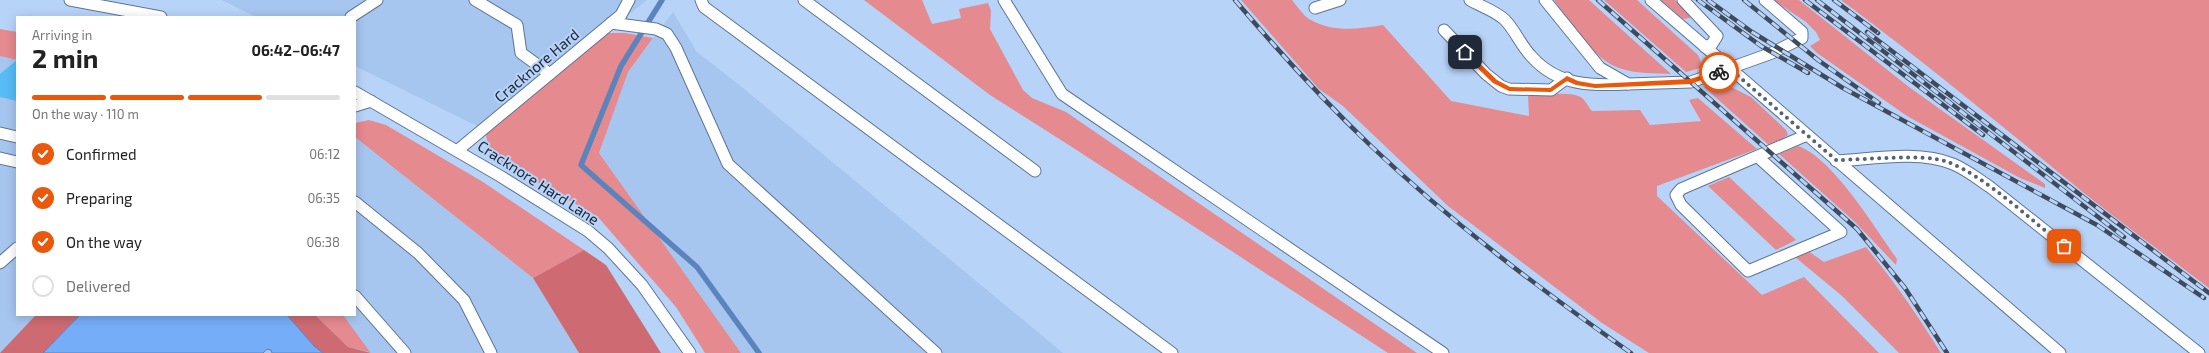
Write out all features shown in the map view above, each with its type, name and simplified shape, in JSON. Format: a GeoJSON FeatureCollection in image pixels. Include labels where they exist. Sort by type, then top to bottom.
{"type":"FeatureCollection","features":[{"type":"Feature","properties":{"kind":"lane"},"geometry":{"type":"LineString","coordinates":[[70,0],[155,16]]}},
{"type":"Feature","properties":{"kind":"lane"},"geometry":{"type":"LineString","coordinates":[[353,16],[377,0]]}},
{"type":"Feature","properties":{"kind":"lane"},"geometry":{"type":"LineString","coordinates":[[475,0],[517,25],[521,53],[550,74]]}},
{"type":"Feature","properties":{"kind":"lane","name":"Cracknore Hard"},"geometry":{"type":"LineString","coordinates":[[458,150],[611,23],[620,15],[629,0]]}},
{"type":"Feature","properties":{"kind":"lane"},"geometry":{"type":"LineString","coordinates":[[701,0],[704,7],[1172,353]]}},
{"type":"Feature","properties":{"kind":"lane"},"geometry":{"type":"LineString","coordinates":[[804,0],[1035,171]]}},
{"type":"Feature","properties":{"kind":"lane"},"geometry":{"type":"LineString","coordinates":[[1004,0],[1062,94],[1443,353]]}},
{"type":"Feature","properties":{"kind":"lane"},"geometry":{"type":"LineString","coordinates":[[1315,8],[1340,0]]}},
{"type":"Feature","properties":{"kind":"lane"},"geometry":{"type":"LineString","coordinates":[[1470,0],[1504,18],[1532,57],[1548,70],[1576,83],[1595,86],[1691,82],[1730,69],[1802,38],[1802,32],[1796,25],[1765,0]]}},
{"type":"Feature","properties":{"kind":"lane"},"geometry":{"type":"LineString","coordinates":[[1545,0],[1600,68],[1628,84]]}},
{"type":"Feature","properties":{"kind":"lane"},"geometry":{"type":"LineString","coordinates":[[1651,0],[2060,353]]}},
{"type":"Feature","properties":{"kind":"lane"},"geometry":{"type":"LineString","coordinates":[[1682,0],[1717,36],[1712,44],[1705,47]]}},
{"type":"Feature","properties":{"kind":"lane"},"geometry":{"type":"LineString","coordinates":[[611,23],[656,29],[667,34],[676,48],[728,164],[936,353]]}},
{"type":"Feature","properties":{"kind":"lane"},"geometry":{"type":"LineString","coordinates":[[1444,30],[1486,74],[1501,86],[1509,89],[1544,91],[1551,90],[1567,78]]}},
{"type":"Feature","properties":{"kind":"lane","name":"Cracknore Hard Lane"},"geometry":{"type":"LineString","coordinates":[[356,93],[458,150],[574,221],[607,247],[635,275],[672,325],[690,353]]}},
{"type":"Feature","properties":{"kind":"lane"},"geometry":{"type":"LineString","coordinates":[[356,106],[371,102]]}},
{"type":"Feature","properties":{"kind":"lane"},"geometry":{"type":"LineString","coordinates":[[0,133],[16,137]]}},
{"type":"Feature","properties":{"kind":"lane"},"geometry":{"type":"LineString","coordinates":[[1758,157],[1841,232],[1748,271],[1681,205],[1676,195],[1681,189],[1806,135]]}},
{"type":"Feature","properties":{"kind":"lane"},"geometry":{"type":"LineString","coordinates":[[0,158],[16,162]]}},
{"type":"Feature","properties":{"kind":"lane"},"geometry":{"type":"LineString","coordinates":[[1836,160],[1931,158],[1948,162],[1967,172],[1990,187],[2199,353]]}},
{"type":"Feature","properties":{"kind":"lane"},"geometry":{"type":"LineString","coordinates":[[356,203],[418,253],[464,300],[491,353]]}},
{"type":"Feature","properties":{"kind":"lane"},"geometry":{"type":"LineString","coordinates":[[0,263],[16,249]]}},
{"type":"Feature","properties":{"kind":"lane"},"geometry":{"type":"LineString","coordinates":[[356,297],[405,353]]}},
{"type":"Feature","properties":{"kind":"shaded area"},"geometry":{"type":"Polygon","coordinates":[[[222,0],[647,0],[485,130],[356,66],[356,16],[254,16],[222,0]]]}},
{"type":"Feature","properties":{"kind":"shaded area"},"geometry":{"type":"Polygon","coordinates":[[[864,0],[922,0],[932,24],[961,18],[959,9],[988,3],[991,11],[990,29],[1023,90],[1032,98],[1066,112],[1417,353],[1388,353],[990,95],[864,0]]]}},
{"type":"Feature","properties":{"kind":"shaded area"},"geometry":{"type":"Polygon","coordinates":[[[1241,0],[1292,0],[1302,13],[1309,19],[1336,28],[1355,29],[1383,25],[1451,101],[1529,116],[1528,96],[1571,94],[1582,98],[1592,111],[1640,110],[1650,125],[1701,121],[1689,100],[1698,98],[1757,149],[1657,186],[1657,196],[1762,295],[1804,277],[1879,353],[1649,353],[1602,323],[1448,206],[1343,106],[1319,89],[1241,0]]]}},
{"type":"Feature","properties":{"kind":"shaded area"},"geometry":{"type":"Polygon","coordinates":[[[1554,0],[1589,0],[1671,74],[1634,72],[1622,69],[1601,58],[1584,40],[1554,0]]]}},
{"type":"Feature","properties":{"kind":"shaded area"},"geometry":{"type":"Polygon","coordinates":[[[1604,0],[1637,0],[1698,55],[1701,62],[1700,68],[1686,72],[1604,0]]]}},
{"type":"Feature","properties":{"kind":"shaded area"},"geometry":{"type":"Polygon","coordinates":[[[1661,0],[1675,0],[1689,13],[1690,18],[1683,19],[1661,0]]]}},
{"type":"Feature","properties":{"kind":"shaded area"},"geometry":{"type":"Polygon","coordinates":[[[1773,0],[1799,0],[1909,87],[2045,184],[2045,188],[2020,178],[1907,116],[1817,53],[1810,46],[1820,40],[1816,32],[1806,22],[1773,0]]]}},
{"type":"Feature","properties":{"kind":"shaded area"},"geometry":{"type":"Polygon","coordinates":[[[1841,0],[2209,0],[2209,288],[2094,201],[1950,84],[1841,0]]]}},
{"type":"Feature","properties":{"kind":"shaded area"},"geometry":{"type":"Polygon","coordinates":[[[673,12],[697,52],[743,88],[1063,353],[741,353],[599,153],[628,72],[673,12]]]}},
{"type":"Feature","properties":{"kind":"shaded area"},"geometry":{"type":"Polygon","coordinates":[[[0,29],[16,32],[16,60],[0,56],[0,29]]]}},
{"type":"Feature","properties":{"kind":"shaded area"},"geometry":{"type":"Polygon","coordinates":[[[606,33],[625,33],[653,38],[628,72],[599,153],[741,353],[705,353],[676,307],[598,217],[490,155],[485,130],[606,33]]]}},
{"type":"Feature","properties":{"kind":"shaded area"},"geometry":{"type":"Polygon","coordinates":[[[0,56],[16,60],[16,316],[356,316],[356,138],[533,278],[579,353],[0,353],[0,56]]]}},
{"type":"Feature","properties":{"kind":"shaded area"},"geometry":{"type":"Polygon","coordinates":[[[1729,86],[1751,97],[1786,130],[1788,135],[1770,146],[1704,87],[1729,86]]]}},
{"type":"Feature","properties":{"kind":"shaded area"},"geometry":{"type":"Polygon","coordinates":[[[369,120],[386,125],[483,182],[584,250],[533,278],[356,138],[356,123],[369,120]]]}},
{"type":"Feature","properties":{"kind":"shaded area"},"geometry":{"type":"Polygon","coordinates":[[[1798,146],[1811,153],[1825,164],[1852,195],[1897,259],[1896,265],[1855,222],[1779,154],[1798,146]]]}},
{"type":"Feature","properties":{"kind":"shaded area"},"geometry":{"type":"Polygon","coordinates":[[[1729,177],[1796,240],[1776,250],[1708,186],[1729,177]]]}},
{"type":"Feature","properties":{"kind":"shaded area"},"geometry":{"type":"Polygon","coordinates":[[[1866,247],[1905,299],[1941,353],[1899,353],[1841,295],[1795,257],[1808,251],[1824,262],[1866,247]]]}},
{"type":"Feature","properties":{"kind":"shaded area"},"geometry":{"type":"Polygon","coordinates":[[[584,250],[606,265],[661,353],[579,353],[533,278],[584,250]]]}},
{"type":"Feature","properties":{"kind":"shaded area"},"geometry":{"type":"Polygon","coordinates":[[[35,316],[79,316],[43,353],[0,353],[35,316]]]}},
{"type":"Feature","properties":{"kind":"shaded area"},"geometry":{"type":"Polygon","coordinates":[[[288,316],[316,316],[348,347],[371,353],[323,353],[314,346],[288,316]]]}},
{"type":"Feature","properties":{"kind":"shaded area"},"geometry":{"type":"Polygon","coordinates":[[[316,316],[344,316],[370,352],[348,347],[316,316]]]}},
{"type":"Feature","properties":{"kind":"water"},"geometry":{"type":"Polygon","coordinates":[[[79,316],[288,316],[314,346],[323,353],[272,353],[271,350],[267,349],[263,353],[43,353],[79,316]]]}},
{"type":"Feature","properties":{"kind":"building"},"geometry":{"type":"Polygon","coordinates":[[[16,61],[16,101],[0,97],[0,74],[16,61]]]}},
{"type":"Feature","properties":{"kind":"waterway"},"geometry":{"type":"LineString","coordinates":[[662,0],[621,66],[581,165],[697,267],[759,353]]}},
{"type":"Feature","properties":{"kind":"railway"},"geometry":{"type":"LineString","coordinates":[[1235,0],[1284,56],[1353,129],[1433,202],[1530,280],[1631,353]]}},
{"type":"Feature","properties":{"kind":"railway"},"geometry":{"type":"LineString","coordinates":[[1598,0],[1857,229],[1905,288],[1947,353]]}},
{"type":"Feature","properties":{"kind":"railway"},"geometry":{"type":"LineString","coordinates":[[1698,0],[1761,46],[1808,73]]}},
{"type":"Feature","properties":{"kind":"railway"},"geometry":{"type":"LineString","coordinates":[[1708,0],[1752,32],[1843,88],[2097,225],[2204,298]]}},
{"type":"Feature","properties":{"kind":"railway"},"geometry":{"type":"LineString","coordinates":[[1744,0],[1818,60],[1879,103]]}},
{"type":"Feature","properties":{"kind":"railway"},"geometry":{"type":"LineString","coordinates":[[1805,0],[1983,135]]}},
{"type":"Feature","properties":{"kind":"railway"},"geometry":{"type":"LineString","coordinates":[[1817,0],[2124,237]]}},
{"type":"Feature","properties":{"kind":"railway"},"geometry":{"type":"LineString","coordinates":[[1834,0],[1878,33]]}},
{"type":"Feature","properties":{"kind":"railway"},"geometry":{"type":"LineString","coordinates":[[1867,32],[2209,293]]}},
{"type":"Feature","properties":{"kind":"way so far"},"geometry":{"type":"LineString","coordinates":[[1719,72],[1730,69],[1836,160],[1931,158],[1948,162],[1990,187],[2064,246]]}},
{"type":"Feature","properties":{"kind":"route"},"geometry":{"type":"LineString","coordinates":[[1465,52],[1495,82],[1509,89],[1537,91],[1551,90],[1559,86],[1567,78],[1576,83],[1595,86],[1691,82],[1719,72]]}}]}
